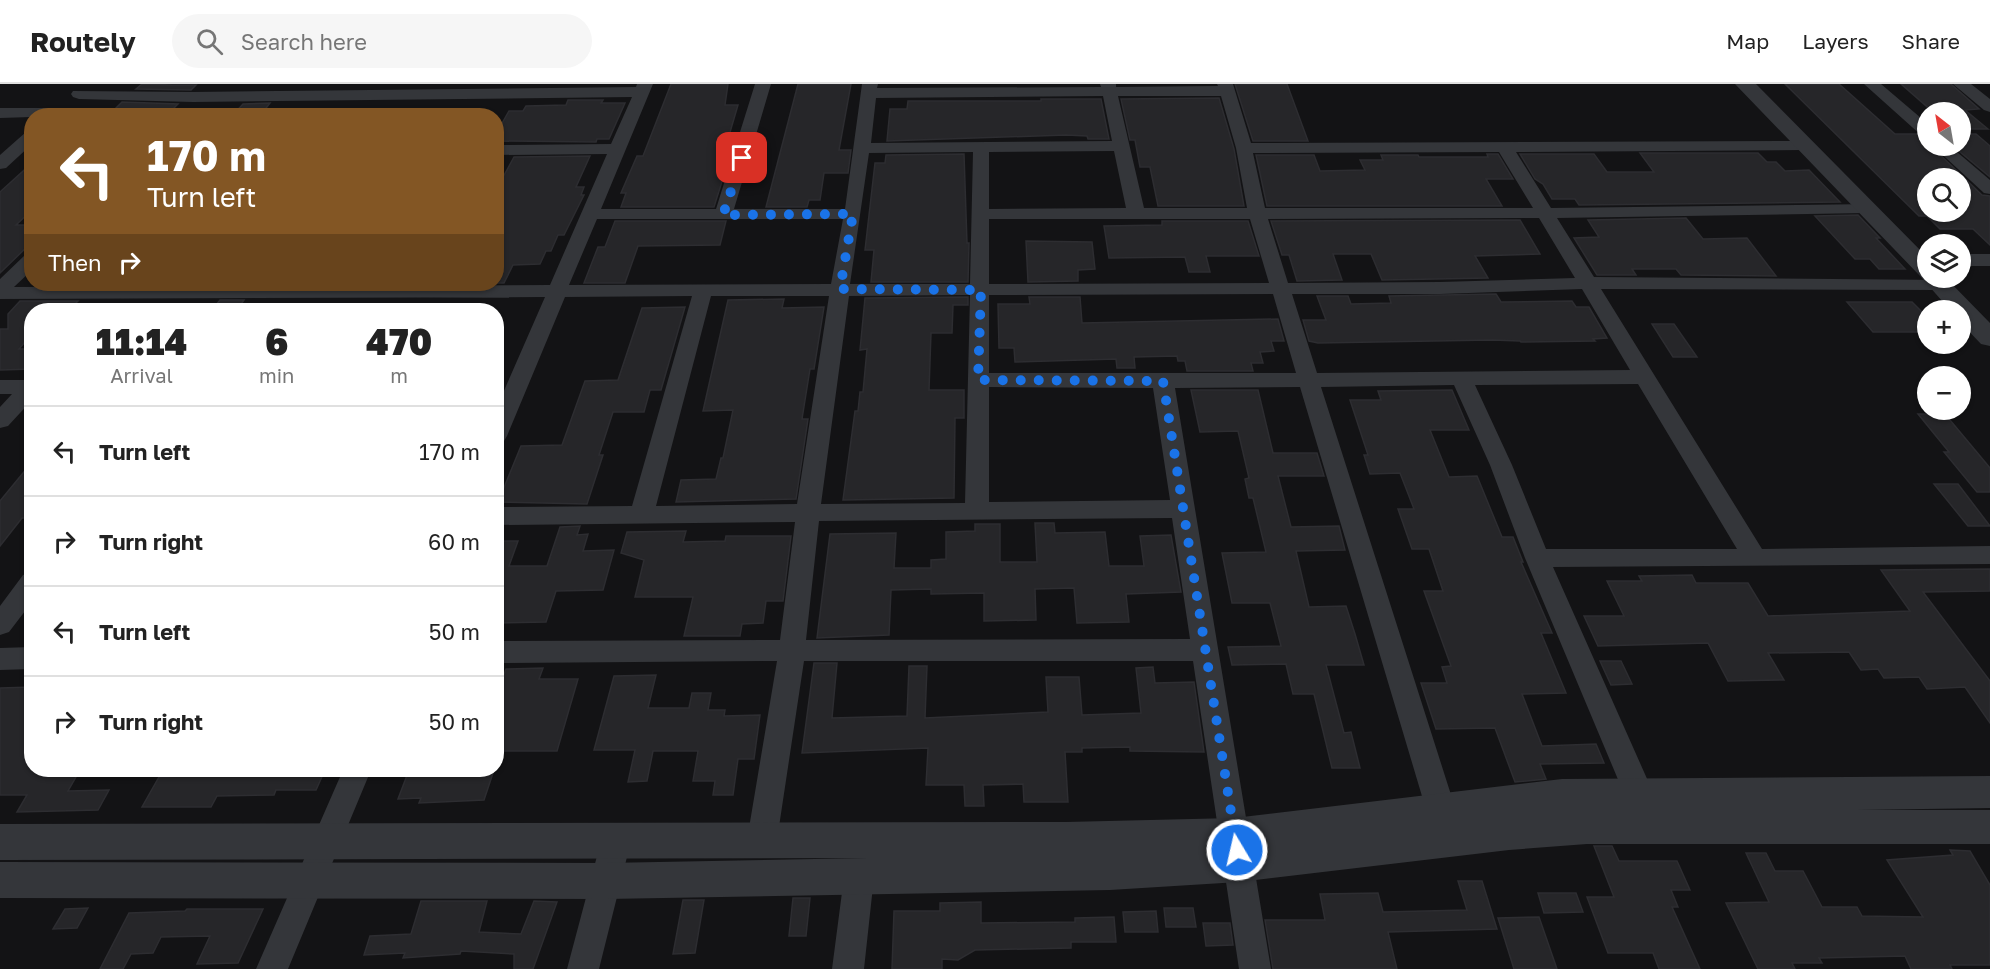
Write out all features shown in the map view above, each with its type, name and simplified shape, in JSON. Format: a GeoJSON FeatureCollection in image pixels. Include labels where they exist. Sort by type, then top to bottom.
{"type":"FeatureCollection","features":[{"type":"Feature","properties":{"kind":"street"},"geometry":{"type":"LineString","coordinates":[[182,108],[206,84]]}},
{"type":"Feature","properties":{"kind":"street"},"geometry":{"type":"LineString","coordinates":[[723,215],[763,84]]}},
{"type":"Feature","properties":{"kind":"street"},"geometry":{"type":"LineString","coordinates":[[1745,84],[1803,145],[1917,255]]}},
{"type":"Feature","properties":{"kind":"street"},"geometry":{"type":"LineString","coordinates":[[1762,84],[1917,253]]}},
{"type":"Feature","properties":{"kind":"street"},"geometry":{"type":"LineString","coordinates":[[1872,84],[1917,123]]}},
{"type":"Feature","properties":{"kind":"street"},"geometry":{"type":"LineString","coordinates":[[1961,84],[1990,107]]}},
{"type":"Feature","properties":{"kind":"street"},"geometry":{"type":"LineString","coordinates":[[1109,87],[1136,213]]}},
{"type":"Feature","properties":{"kind":"street"},"geometry":{"type":"LineString","coordinates":[[62,108],[85,89],[193,97],[303,96],[335,90],[643,88],[504,417]]}},
{"type":"Feature","properties":{"kind":"street"},"geometry":{"type":"LineString","coordinates":[[762,840],[792,650],[808,512],[870,88],[1227,88],[1244,148],[1257,212],[1446,825]]}},
{"type":"Feature","properties":{"kind":"street"},"geometry":{"type":"LineString","coordinates":[[293,108],[303,96]]}},
{"type":"Feature","properties":{"kind":"street"},"geometry":{"type":"LineString","coordinates":[[0,112],[24,113]]}},
{"type":"Feature","properties":{"kind":"street"},"geometry":{"type":"LineString","coordinates":[[0,164],[24,142]]}},
{"type":"Feature","properties":{"kind":"street"},"geometry":{"type":"LineString","coordinates":[[1244,148],[1803,145]]}},
{"type":"Feature","properties":{"kind":"street"},"geometry":{"type":"LineString","coordinates":[[861,148],[1122,146]]}},
{"type":"Feature","properties":{"kind":"street"},"geometry":{"type":"LineString","coordinates":[[1505,147],[1755,558]]}},
{"type":"Feature","properties":{"kind":"street"},"geometry":{"type":"LineString","coordinates":[[976,512],[981,290],[981,148]]}},
{"type":"Feature","properties":{"kind":"street"},"geometry":{"type":"LineString","coordinates":[[504,152],[618,149]]}},
{"type":"Feature","properties":{"kind":"street"},"geometry":{"type":"LineString","coordinates":[[1952,156],[1990,189]]}},
{"type":"Feature","properties":{"kind":"street"},"geometry":{"type":"LineString","coordinates":[[981,214],[1545,213],[1867,208]]}},
{"type":"Feature","properties":{"kind":"street"},"geometry":{"type":"LineString","coordinates":[[590,214],[853,214]]}},
{"type":"Feature","properties":{"kind":"street"},"geometry":{"type":"LineString","coordinates":[[1971,260],[1990,260]]}},
{"type":"Feature","properties":{"kind":"street"},"geometry":{"type":"LineString","coordinates":[[0,292],[24,267]]}},
{"type":"Feature","properties":{"kind":"street"},"geometry":{"type":"LineString","coordinates":[[504,289],[703,291],[1440,288],[1917,270]]}},
{"type":"Feature","properties":{"kind":"street"},"geometry":{"type":"LineString","coordinates":[[1948,288],[1990,338]]}},
{"type":"Feature","properties":{"kind":"street"},"geometry":{"type":"LineString","coordinates":[[1955,288],[1990,316]]}},
{"type":"Feature","properties":{"kind":"street"},"geometry":{"type":"LineString","coordinates":[[0,292],[47,291]]}},
{"type":"Feature","properties":{"kind":"street"},"geometry":{"type":"LineString","coordinates":[[642,514],[703,291]]}},
{"type":"Feature","properties":{"kind":"street"},"geometry":{"type":"LineString","coordinates":[[978,380],[1163,381],[1643,377]]}},
{"type":"Feature","properties":{"kind":"street"},"geometry":{"type":"LineString","coordinates":[[1461,378],[1501,465],[1537,558],[1646,811]]}},
{"type":"Feature","properties":{"kind":"street"},"geometry":{"type":"LineString","coordinates":[[1163,381],[1255,969]]}},
{"type":"Feature","properties":{"kind":"street"},"geometry":{"type":"LineString","coordinates":[[0,387],[24,387]]}},
{"type":"Feature","properties":{"kind":"street"},"geometry":{"type":"LineString","coordinates":[[0,421],[24,395]]}},
{"type":"Feature","properties":{"kind":"street"},"geometry":{"type":"LineString","coordinates":[[504,516],[1183,509]]}},
{"type":"Feature","properties":{"kind":"street"},"geometry":{"type":"LineString","coordinates":[[1537,558],[1990,555]]}},
{"type":"Feature","properties":{"kind":"street"},"geometry":{"type":"LineString","coordinates":[[0,625],[24,593]]}},
{"type":"Feature","properties":{"kind":"street"},"geometry":{"type":"LineString","coordinates":[[504,652],[1077,648],[1206,651]]}},
{"type":"Feature","properties":{"kind":"street"},"geometry":{"type":"LineString","coordinates":[[0,658],[24,658]]}},
{"type":"Feature","properties":{"kind":"street"},"geometry":{"type":"LineString","coordinates":[[272,969],[354,777]]}},
{"type":"Feature","properties":{"kind":"street"},"geometry":{"type":"LineString","coordinates":[[0,880],[606,881],[1110,872],[1237,850],[1446,825],[1587,827],[1646,811],[1990,792]]}},
{"type":"Feature","properties":{"kind":"street"},"geometry":{"type":"LineString","coordinates":[[1646,811],[1990,827]]}},
{"type":"Feature","properties":{"kind":"street"},"geometry":{"type":"LineString","coordinates":[[0,842],[1066,840],[1237,850]]}},
{"type":"Feature","properties":{"kind":"street"},"geometry":{"type":"LineString","coordinates":[[583,969],[616,841]]}},
{"type":"Feature","properties":{"kind":"street"},"geometry":{"type":"LineString","coordinates":[[848,969],[859,878]]}},
{"type":"Feature","properties":{"kind":"building"},"geometry":{"type":"Polygon","coordinates":[[[142,84],[196,85],[191,90],[136,89],[142,84]]]}},
{"type":"Feature","properties":{"kind":"building"},"geometry":{"type":"Polygon","coordinates":[[[671,84],[728,84],[725,105],[738,105],[723,156],[730,156],[714,207],[621,207],[626,193],[621,193],[637,156],[643,156],[671,84]]]}},
{"type":"Feature","properties":{"kind":"building"},"geometry":{"type":"Polygon","coordinates":[[[798,84],[851,84],[839,150],[851,150],[848,173],[824,173],[820,200],[809,200],[807,207],[766,207],[798,84]]]}},
{"type":"Feature","properties":{"kind":"building"},"geometry":{"type":"Polygon","coordinates":[[[1235,84],[1287,84],[1308,141],[1253,141],[1235,84]]]}},
{"type":"Feature","properties":{"kind":"building"},"geometry":{"type":"Polygon","coordinates":[[[1785,84],[1839,84],[1895,134],[1917,134],[1917,156],[1941,156],[1954,168],[1917,168],[1917,214],[1785,84]]]}},
{"type":"Feature","properties":{"kind":"building"},"geometry":{"type":"Polygon","coordinates":[[[1901,84],[1951,84],[1979,109],[1971,110],[1971,102],[1922,102],[1901,84]]]}},
{"type":"Feature","properties":{"kind":"building"},"geometry":{"type":"Polygon","coordinates":[[[1219,98],[1234,149],[1244,206],[1158,206],[1150,167],[1140,167],[1135,140],[1130,140],[1121,99],[1219,98]]]}},
{"type":"Feature","properties":{"kind":"building"},"geometry":{"type":"Polygon","coordinates":[[[1041,99],[1101,99],[1109,139],[1088,139],[1087,136],[1066,135],[887,141],[890,109],[907,109],[908,101],[1041,101],[1041,99]]]}},
{"type":"Feature","properties":{"kind":"building"},"geometry":{"type":"Polygon","coordinates":[[[568,100],[603,100],[601,103],[625,103],[609,139],[597,139],[596,142],[504,141],[504,120],[509,111],[523,111],[526,106],[566,105],[568,100]]]}},
{"type":"Feature","properties":{"kind":"building"},"geometry":{"type":"Polygon","coordinates":[[[122,102],[178,104],[174,108],[116,108],[122,102]]]}},
{"type":"Feature","properties":{"kind":"building"},"geometry":{"type":"Polygon","coordinates":[[[270,103],[266,108],[239,108],[243,104],[270,103]]]}},
{"type":"Feature","properties":{"kind":"building"},"geometry":{"type":"Polygon","coordinates":[[[1971,115],[1988,129],[1971,129],[1971,115]]]}},
{"type":"Feature","properties":{"kind":"building"},"geometry":{"type":"Polygon","coordinates":[[[1971,134],[1976,134],[1990,146],[1990,177],[1965,156],[1971,156],[1971,134]]]}},
{"type":"Feature","properties":{"kind":"building"},"geometry":{"type":"Polygon","coordinates":[[[1640,153],[1758,153],[1767,162],[1776,162],[1785,171],[1809,170],[1840,202],[1579,205],[1575,199],[1552,199],[1543,184],[1535,179],[1520,154],[1594,154],[1607,172],[1654,172],[1640,153]]]}},
{"type":"Feature","properties":{"kind":"building"},"geometry":{"type":"Polygon","coordinates":[[[964,154],[967,243],[969,243],[968,282],[871,282],[874,250],[865,250],[875,163],[885,163],[886,155],[964,154]]]}},
{"type":"Feature","properties":{"kind":"building"},"geometry":{"type":"Polygon","coordinates":[[[1487,154],[1498,154],[1513,179],[1486,179],[1502,206],[1267,206],[1256,155],[1314,155],[1320,171],[1365,170],[1360,160],[1383,160],[1381,155],[1488,157],[1487,154]]]}},
{"type":"Feature","properties":{"kind":"building"},"geometry":{"type":"Polygon","coordinates":[[[590,156],[576,187],[584,187],[581,195],[584,195],[564,235],[558,235],[551,251],[546,251],[540,264],[513,265],[504,283],[504,175],[514,157],[590,156]]]}},
{"type":"Feature","properties":{"kind":"building"},"geometry":{"type":"Polygon","coordinates":[[[24,170],[24,218],[16,225],[24,225],[24,250],[0,273],[0,192],[24,170]]]}},
{"type":"Feature","properties":{"kind":"building"},"geometry":{"type":"Polygon","coordinates":[[[1971,184],[1982,195],[1990,196],[1990,245],[1973,229],[1940,229],[1933,222],[1971,222],[1971,184]]]}},
{"type":"Feature","properties":{"kind":"building"},"geometry":{"type":"Polygon","coordinates":[[[1858,215],[1905,269],[1879,269],[1870,259],[1855,259],[1815,216],[1858,215]]]}},
{"type":"Feature","properties":{"kind":"building"},"geometry":{"type":"Polygon","coordinates":[[[1686,218],[1703,239],[1747,238],[1776,276],[1681,275],[1676,269],[1632,269],[1636,275],[1597,275],[1574,238],[1599,237],[1588,220],[1686,218]]]}},
{"type":"Feature","properties":{"kind":"building"},"geometry":{"type":"Polygon","coordinates":[[[1520,220],[1540,254],[1475,256],[1488,278],[1382,280],[1371,254],[1333,254],[1342,280],[1297,281],[1289,255],[1282,255],[1271,221],[1520,220]]]}},
{"type":"Feature","properties":{"kind":"building"},"geometry":{"type":"Polygon","coordinates":[[[615,221],[726,221],[720,245],[638,246],[625,283],[584,283],[598,247],[605,247],[615,221]]]}},
{"type":"Feature","properties":{"kind":"building"},"geometry":{"type":"Polygon","coordinates":[[[1162,221],[1248,221],[1259,256],[1206,256],[1210,272],[1189,272],[1185,257],[1109,258],[1104,226],[1162,225],[1162,221]]]}},
{"type":"Feature","properties":{"kind":"building"},"geometry":{"type":"Polygon","coordinates":[[[1026,241],[1092,242],[1095,269],[1078,270],[1078,281],[1028,282],[1026,241]]]}},
{"type":"Feature","properties":{"kind":"building"},"geometry":{"type":"Polygon","coordinates":[[[1496,294],[1501,302],[1572,301],[1576,307],[1589,307],[1607,338],[1593,339],[1595,341],[1318,343],[1309,341],[1303,320],[1326,320],[1317,296],[1348,296],[1351,304],[1391,303],[1389,296],[1496,294]]]}},
{"type":"Feature","properties":{"kind":"building"},"geometry":{"type":"Polygon","coordinates":[[[968,297],[968,305],[953,305],[952,333],[931,333],[929,390],[964,390],[964,418],[955,418],[954,498],[843,500],[855,411],[858,411],[860,392],[863,392],[867,349],[860,350],[865,298],[968,297]]]}},
{"type":"Feature","properties":{"kind":"building"},"geometry":{"type":"Polygon","coordinates":[[[1029,297],[1080,297],[1082,323],[1278,319],[1284,341],[1271,341],[1274,351],[1260,352],[1263,363],[1251,363],[1253,371],[1187,371],[1185,361],[1178,361],[1177,356],[1134,357],[1135,368],[1117,368],[1116,359],[1015,362],[1014,348],[999,348],[998,304],[1030,304],[1029,297]]]}},
{"type":"Feature","properties":{"kind":"building"},"geometry":{"type":"Polygon","coordinates":[[[784,299],[782,308],[824,307],[814,369],[810,369],[802,419],[808,419],[796,499],[676,502],[681,480],[716,479],[721,458],[723,458],[733,410],[703,411],[728,300],[784,299]]]}},
{"type":"Feature","properties":{"kind":"building"},"geometry":{"type":"Polygon","coordinates":[[[220,300],[244,300],[242,303],[218,303],[220,300]]]}},
{"type":"Feature","properties":{"kind":"building"},"geometry":{"type":"Polygon","coordinates":[[[20,301],[78,301],[76,303],[24,303],[24,343],[19,349],[24,349],[24,369],[0,370],[0,329],[8,329],[8,314],[20,301]]]}},
{"type":"Feature","properties":{"kind":"building"},"geometry":{"type":"Polygon","coordinates":[[[1847,302],[1912,302],[1917,307],[1917,332],[1873,332],[1847,302]]]}},
{"type":"Feature","properties":{"kind":"building"},"geometry":{"type":"Polygon","coordinates":[[[685,307],[661,390],[650,390],[644,412],[613,412],[599,455],[603,455],[587,504],[504,502],[504,487],[521,446],[562,445],[585,381],[618,380],[642,308],[685,307]]]}},
{"type":"Feature","properties":{"kind":"building"},"geometry":{"type":"Polygon","coordinates":[[[1652,324],[1674,324],[1697,357],[1673,357],[1652,324]]]}},
{"type":"Feature","properties":{"kind":"building"},"geometry":{"type":"Polygon","coordinates":[[[1191,390],[1258,390],[1273,453],[1317,453],[1324,476],[1278,476],[1291,527],[1339,526],[1345,550],[1296,551],[1309,607],[1346,606],[1355,634],[1364,665],[1326,665],[1344,733],[1351,732],[1360,768],[1332,768],[1314,694],[1293,694],[1286,664],[1232,665],[1228,647],[1281,646],[1270,603],[1232,603],[1222,553],[1266,552],[1253,498],[1249,498],[1245,479],[1249,478],[1238,431],[1200,432],[1191,390]]]}},
{"type":"Feature","properties":{"kind":"building"},"geometry":{"type":"Polygon","coordinates":[[[1452,390],[1469,430],[1430,430],[1449,477],[1477,476],[1502,537],[1513,537],[1523,562],[1521,562],[1552,633],[1541,633],[1566,693],[1522,694],[1542,746],[1596,744],[1604,763],[1540,764],[1546,779],[1515,782],[1495,728],[1436,729],[1421,683],[1447,683],[1442,667],[1451,666],[1424,591],[1443,591],[1429,549],[1412,549],[1398,509],[1414,509],[1400,473],[1370,474],[1364,455],[1368,455],[1350,400],[1381,400],[1378,391],[1452,390]]]}},
{"type":"Feature","properties":{"kind":"building"},"geometry":{"type":"Polygon","coordinates":[[[1923,420],[1950,420],[1990,468],[1990,492],[1977,492],[1944,452],[1949,452],[1923,420]]]}},
{"type":"Feature","properties":{"kind":"building"},"geometry":{"type":"Polygon","coordinates":[[[24,472],[24,518],[0,546],[0,501],[24,472]]]}},
{"type":"Feature","properties":{"kind":"building"},"geometry":{"type":"Polygon","coordinates":[[[1934,484],[1958,484],[1990,526],[1968,526],[1934,484]]]}},
{"type":"Feature","properties":{"kind":"building"},"geometry":{"type":"Polygon","coordinates":[[[1035,523],[1054,523],[1055,533],[1105,532],[1109,566],[1144,566],[1140,536],[1171,535],[1181,592],[1126,594],[1129,622],[1077,623],[1074,588],[1035,589],[1036,620],[984,621],[984,593],[931,594],[931,589],[891,590],[889,635],[817,638],[830,534],[896,533],[894,568],[931,568],[931,560],[946,559],[946,532],[975,531],[975,524],[1000,524],[1000,562],[1037,562],[1035,523]]]}},
{"type":"Feature","properties":{"kind":"building"},"geometry":{"type":"Polygon","coordinates":[[[580,526],[577,535],[588,534],[583,551],[614,550],[603,590],[556,591],[546,622],[504,623],[504,541],[518,541],[509,566],[547,566],[560,527],[580,526]]]}},
{"type":"Feature","properties":{"kind":"building"},"geometry":{"type":"Polygon","coordinates":[[[686,531],[683,542],[725,541],[726,536],[791,536],[783,601],[766,601],[763,623],[742,624],[740,636],[684,636],[693,597],[635,597],[644,560],[621,553],[627,532],[686,531]]]}},
{"type":"Feature","properties":{"kind":"building"},"geometry":{"type":"Polygon","coordinates":[[[1990,569],[1990,591],[1923,592],[1990,681],[1990,723],[1965,687],[1927,689],[1919,677],[1884,678],[1878,669],[1861,670],[1849,652],[1768,653],[1784,680],[1728,681],[1708,643],[1598,646],[1584,616],[1624,616],[1607,581],[1642,581],[1639,576],[1692,575],[1696,583],[1748,583],[1768,616],[1910,611],[1881,570],[1990,569]]]}},
{"type":"Feature","properties":{"kind":"building"},"geometry":{"type":"Polygon","coordinates":[[[1600,661],[1621,661],[1632,684],[1611,685],[1600,661]]]}},
{"type":"Feature","properties":{"kind":"building"},"geometry":{"type":"Polygon","coordinates":[[[814,663],[837,663],[832,718],[907,716],[909,666],[927,666],[925,718],[1048,712],[1046,677],[1079,677],[1082,715],[1141,713],[1136,668],[1153,667],[1155,683],[1194,682],[1204,752],[1130,751],[1130,747],[1082,748],[1082,752],[1065,752],[1068,802],[1024,802],[1023,784],[983,785],[984,806],[965,806],[964,785],[926,785],[928,748],[802,753],[814,663]]]}},
{"type":"Feature","properties":{"kind":"building"},"geometry":{"type":"Polygon","coordinates":[[[543,668],[539,679],[578,679],[557,751],[504,751],[504,674],[506,669],[543,668]]]}},
{"type":"Feature","properties":{"kind":"building"},"geometry":{"type":"Polygon","coordinates":[[[656,675],[648,708],[689,708],[692,693],[711,693],[708,710],[725,710],[724,716],[760,715],[754,759],[738,759],[733,795],[713,795],[715,781],[693,781],[698,751],[653,751],[647,781],[628,782],[635,750],[594,750],[614,676],[656,675]]]}},
{"type":"Feature","properties":{"kind":"building"},"geometry":{"type":"Polygon","coordinates":[[[24,687],[24,777],[76,777],[68,791],[109,790],[98,810],[17,812],[27,795],[0,795],[0,688],[24,687]]]}},
{"type":"Feature","properties":{"kind":"building"},"geometry":{"type":"Polygon","coordinates":[[[159,777],[322,777],[316,790],[276,790],[274,795],[217,796],[211,807],[142,807],[159,777]]]}},
{"type":"Feature","properties":{"kind":"building"},"geometry":{"type":"Polygon","coordinates":[[[406,777],[492,777],[484,800],[419,803],[421,798],[398,799],[406,777]]]}},
{"type":"Feature","properties":{"kind":"building"},"geometry":{"type":"Polygon","coordinates":[[[1594,846],[1612,846],[1619,861],[1677,861],[1690,890],[1671,890],[1678,907],[1672,907],[1700,969],[1659,969],[1653,953],[1608,953],[1587,897],[1614,897],[1594,846]]]}},
{"type":"Feature","properties":{"kind":"building"},"geometry":{"type":"Polygon","coordinates":[[[1950,850],[1970,851],[1990,885],[1990,965],[1950,965],[1952,969],[1911,969],[1905,956],[1819,958],[1822,963],[1792,963],[1795,969],[1758,969],[1726,903],[1769,902],[1746,853],[1766,853],[1775,871],[1803,871],[1822,907],[1857,907],[1862,916],[1923,917],[1887,860],[1953,855],[1950,850]]]}},
{"type":"Feature","properties":{"kind":"building"},"geometry":{"type":"Polygon","coordinates":[[[1458,881],[1482,881],[1497,929],[1388,932],[1397,969],[1273,969],[1265,920],[1325,920],[1320,894],[1378,893],[1383,912],[1467,910],[1458,881]]]}},
{"type":"Feature","properties":{"kind":"building"},"geometry":{"type":"Polygon","coordinates":[[[1538,893],[1576,893],[1583,912],[1544,913],[1538,893]]]}},
{"type":"Feature","properties":{"kind":"building"},"geometry":{"type":"Polygon","coordinates":[[[793,898],[810,898],[806,936],[789,936],[793,898]]]}},
{"type":"Feature","properties":{"kind":"building"},"geometry":{"type":"Polygon","coordinates":[[[683,900],[704,900],[695,953],[673,954],[683,900]]]}},
{"type":"Feature","properties":{"kind":"building"},"geometry":{"type":"Polygon","coordinates":[[[421,901],[487,901],[479,932],[521,934],[534,901],[557,902],[533,969],[514,969],[514,954],[461,951],[460,954],[403,958],[405,953],[364,955],[370,936],[411,934],[421,901]]]}},
{"type":"Feature","properties":{"kind":"building"},"geometry":{"type":"Polygon","coordinates":[[[981,902],[981,923],[1075,922],[1075,918],[1114,917],[1116,942],[1071,942],[1071,948],[975,950],[958,960],[942,959],[942,969],[892,969],[894,911],[940,911],[940,903],[981,902]]]}},
{"type":"Feature","properties":{"kind":"building"},"geometry":{"type":"Polygon","coordinates":[[[88,908],[77,928],[53,929],[65,909],[88,908]]]}},
{"type":"Feature","properties":{"kind":"building"},"geometry":{"type":"Polygon","coordinates":[[[1164,908],[1193,908],[1196,927],[1166,927],[1164,908]]]}},
{"type":"Feature","properties":{"kind":"building"},"geometry":{"type":"Polygon","coordinates":[[[187,909],[263,909],[238,963],[197,964],[210,936],[161,937],[153,953],[131,954],[123,969],[100,969],[129,913],[185,911],[187,909]]]}},
{"type":"Feature","properties":{"kind":"building"},"geometry":{"type":"Polygon","coordinates":[[[1156,911],[1158,932],[1125,932],[1123,912],[1156,911]]]}},
{"type":"Feature","properties":{"kind":"building"},"geometry":{"type":"Polygon","coordinates":[[[1539,917],[1557,969],[1514,969],[1498,918],[1539,917]]]}},
{"type":"Feature","properties":{"kind":"building"},"geometry":{"type":"Polygon","coordinates":[[[1203,923],[1230,923],[1233,945],[1206,946],[1203,923]]]}},
{"type":"Feature","properties":{"kind":"route"},"geometry":{"type":"LineString","coordinates":[[742,158],[723,215],[853,214],[840,289],[981,290],[978,380],[1163,381],[1237,850]]}}]}
